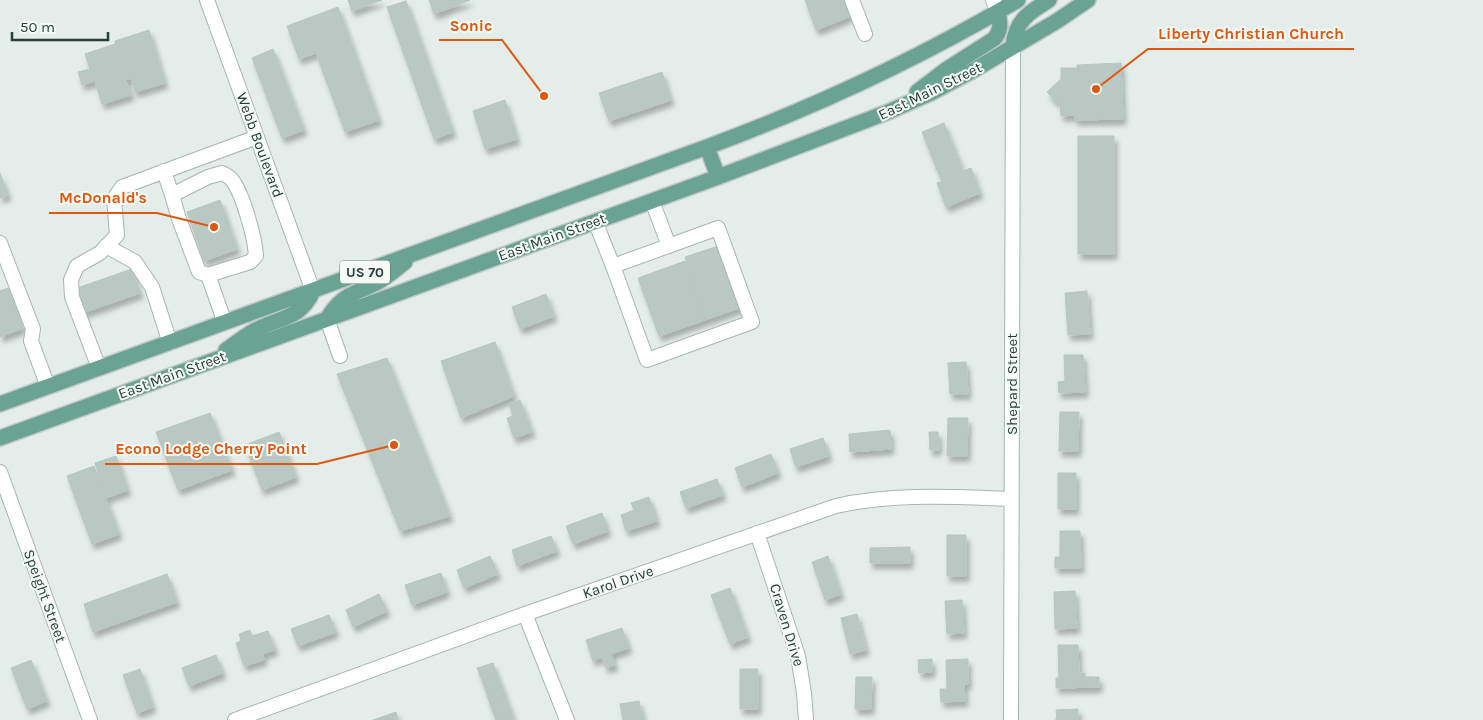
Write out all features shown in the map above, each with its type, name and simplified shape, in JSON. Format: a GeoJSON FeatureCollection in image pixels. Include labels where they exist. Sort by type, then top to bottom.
{"type":"FeatureCollection","features":[{"type":"Feature","properties":{"kind":"main road","name":"East Main Street"},"geometry":{"type":"LineString","coordinates":[[0,404],[786,117],[872,79],[956,36],[996,6],[1018,0]]}},
{"type":"Feature","properties":{"kind":"main road"},"geometry":{"type":"LineString","coordinates":[[1013,48],[1016,30],[1020,22],[1048,0]]}},
{"type":"Feature","properties":{"kind":"main road","name":"East Main Street"},"geometry":{"type":"LineString","coordinates":[[0,438],[718,177],[888,112],[931,93],[1013,48],[1088,0]]}},
{"type":"Feature","properties":{"kind":"main road"},"geometry":{"type":"LineString","coordinates":[[888,112],[947,69],[994,39],[999,34],[1000,28],[996,6]]}},
{"type":"Feature","properties":{"kind":"main road"},"geometry":{"type":"LineString","coordinates":[[707,147],[718,177]]}},
{"type":"Feature","properties":{"kind":"main road"},"geometry":{"type":"LineString","coordinates":[[327,319],[342,299],[381,280],[417,253]]}},
{"type":"Feature","properties":{"kind":"main road"},"geometry":{"type":"LineString","coordinates":[[210,361],[252,332],[296,314],[306,304],[313,291]]}},
{"type":"Feature","properties":{"kind":"street","name":"Webb Boulevard"},"geometry":{"type":"LineString","coordinates":[[207,0],[313,291]]}},
{"type":"Feature","properties":{"kind":"street"},"geometry":{"type":"LineString","coordinates":[[852,0],[865,34]]}},
{"type":"Feature","properties":{"kind":"street","name":"Shepard Street"},"geometry":{"type":"LineString","coordinates":[[1011,720],[1013,48]]}},
{"type":"Feature","properties":{"kind":"street"},"geometry":{"type":"LineString","coordinates":[[99,368],[72,297],[71,280],[77,266],[100,253],[117,235],[114,199],[122,187],[257,137]]}},
{"type":"Feature","properties":{"kind":"street"},"geometry":{"type":"LineString","coordinates":[[164,171],[178,219],[199,272],[208,275],[250,262],[256,256],[255,245],[240,193],[231,178],[222,173],[208,177],[172,195]]}},
{"type":"Feature","properties":{"kind":"street"},"geometry":{"type":"LineString","coordinates":[[652,201],[669,246]]}},
{"type":"Feature","properties":{"kind":"street"},"geometry":{"type":"LineString","coordinates":[[595,221],[647,360],[752,322],[718,228],[613,266]]}},
{"type":"Feature","properties":{"kind":"street"},"geometry":{"type":"LineString","coordinates":[[0,243],[33,329],[31,341],[48,387]]}},
{"type":"Feature","properties":{"kind":"street"},"geometry":{"type":"LineString","coordinates":[[106,246],[134,262],[152,287],[170,343]]}},
{"type":"Feature","properties":{"kind":"street"},"geometry":{"type":"LineString","coordinates":[[208,275],[225,323]]}},
{"type":"Feature","properties":{"kind":"street"},"geometry":{"type":"LineString","coordinates":[[327,319],[340,356]]}},
{"type":"Feature","properties":{"kind":"street","name":"Speight Street"},"geometry":{"type":"LineString","coordinates":[[0,472],[90,720]]}},
{"type":"Feature","properties":{"kind":"street","name":"Karol Drive"},"geometry":{"type":"LineString","coordinates":[[235,720],[526,614],[836,506],[881,498],[906,496],[1011,499]]}},
{"type":"Feature","properties":{"kind":"street","name":"Craven Drive"},"geometry":{"type":"LineString","coordinates":[[757,533],[798,656],[806,720]]}},
{"type":"Feature","properties":{"kind":"street"},"geometry":{"type":"LineString","coordinates":[[526,614],[567,720]]}},
{"type":"Feature","properties":{"kind":"building"},"geometry":{"type":"Polygon","coordinates":[[[348,0],[382,0],[352,11],[348,0]]]}},
{"type":"Feature","properties":{"kind":"building"},"geometry":{"type":"Polygon","coordinates":[[[429,0],[470,0],[434,14],[429,0]]]}},
{"type":"Feature","properties":{"kind":"building"},"geometry":{"type":"Polygon","coordinates":[[[805,0],[845,0],[851,16],[816,30],[805,0]]]}},
{"type":"Feature","properties":{"kind":"building"},"geometry":{"type":"Polygon","coordinates":[[[406,1],[453,132],[434,139],[387,7],[406,1]]]}},
{"type":"Feature","properties":{"kind":"building"},"geometry":{"type":"Polygon","coordinates":[[[338,7],[379,120],[345,132],[316,53],[299,59],[287,26],[338,7]]]}},
{"type":"Feature","properties":{"kind":"building"},"geometry":{"type":"Polygon","coordinates":[[[149,30],[165,83],[135,92],[131,78],[126,80],[131,95],[102,104],[95,81],[82,85],[78,72],[90,69],[85,54],[115,44],[115,41],[149,30]]]}},
{"type":"Feature","properties":{"kind":"building"},"geometry":{"type":"Polygon","coordinates":[[[273,49],[304,130],[282,138],[252,58],[273,49]]]}},
{"type":"Feature","properties":{"kind":"building"},"geometry":{"type":"Polygon","coordinates":[[[1121,63],[1123,119],[1075,120],[1075,115],[1061,116],[1060,102],[1056,102],[1047,92],[1061,79],[1061,68],[1077,68],[1077,65],[1121,63]]]}},
{"type":"Feature","properties":{"kind":"building"},"geometry":{"type":"Polygon","coordinates":[[[662,72],[671,100],[609,121],[599,93],[662,72]]]}},
{"type":"Feature","properties":{"kind":"building"},"geometry":{"type":"Polygon","coordinates":[[[505,100],[517,139],[485,149],[473,111],[505,100]]]}},
{"type":"Feature","properties":{"kind":"building"},"geometry":{"type":"Polygon","coordinates":[[[944,123],[963,171],[971,168],[980,193],[946,207],[937,183],[942,182],[922,132],[944,123]]]}},
{"type":"Feature","properties":{"kind":"building"},"geometry":{"type":"Polygon","coordinates":[[[1078,136],[1114,136],[1114,254],[1078,254],[1078,136]]]}},
{"type":"Feature","properties":{"kind":"building"},"geometry":{"type":"Polygon","coordinates":[[[0,173],[8,195],[0,198],[0,173]]]}},
{"type":"Feature","properties":{"kind":"building"},"geometry":{"type":"Polygon","coordinates":[[[220,200],[237,249],[204,261],[187,212],[220,200]]]}},
{"type":"Feature","properties":{"kind":"building"},"geometry":{"type":"Polygon","coordinates":[[[721,245],[742,307],[705,320],[685,257],[721,245]]]}},
{"type":"Feature","properties":{"kind":"building"},"geometry":{"type":"Polygon","coordinates":[[[685,261],[705,320],[659,336],[638,278],[685,261]]]}},
{"type":"Feature","properties":{"kind":"building"},"geometry":{"type":"Polygon","coordinates":[[[132,269],[140,293],[83,313],[74,289],[132,269]]]}},
{"type":"Feature","properties":{"kind":"building"},"geometry":{"type":"Polygon","coordinates":[[[8,288],[23,328],[0,337],[0,291],[8,288]]]}},
{"type":"Feature","properties":{"kind":"building"},"geometry":{"type":"Polygon","coordinates":[[[1087,291],[1090,334],[1068,335],[1065,293],[1087,291]]]}},
{"type":"Feature","properties":{"kind":"building"},"geometry":{"type":"Polygon","coordinates":[[[546,294],[554,316],[520,329],[512,307],[546,294]]]}},
{"type":"Feature","properties":{"kind":"building"},"geometry":{"type":"Polygon","coordinates":[[[495,342],[514,396],[461,418],[441,361],[495,342]]]}},
{"type":"Feature","properties":{"kind":"building"},"geometry":{"type":"Polygon","coordinates":[[[1064,355],[1083,355],[1085,392],[1059,393],[1058,382],[1065,381],[1064,355]]]}},
{"type":"Feature","properties":{"kind":"building"},"geometry":{"type":"Polygon","coordinates":[[[387,358],[450,516],[400,531],[337,374],[387,358]]]}},
{"type":"Feature","properties":{"kind":"building"},"geometry":{"type":"Polygon","coordinates":[[[966,362],[968,394],[950,394],[948,363],[966,362]]]}},
{"type":"Feature","properties":{"kind":"building"},"geometry":{"type":"Polygon","coordinates":[[[520,400],[532,432],[514,438],[507,418],[513,416],[509,404],[520,400]]]}},
{"type":"Feature","properties":{"kind":"building"},"geometry":{"type":"Polygon","coordinates":[[[1060,412],[1079,412],[1078,451],[1059,451],[1060,412]]]}},
{"type":"Feature","properties":{"kind":"building"},"geometry":{"type":"Polygon","coordinates":[[[210,413],[232,470],[178,490],[156,432],[210,413]]]}},
{"type":"Feature","properties":{"kind":"building"},"geometry":{"type":"Polygon","coordinates":[[[948,418],[968,418],[967,456],[947,456],[948,418]]]}},
{"type":"Feature","properties":{"kind":"building"},"geometry":{"type":"Polygon","coordinates":[[[890,430],[891,449],[850,452],[849,434],[890,430]]]}},
{"type":"Feature","properties":{"kind":"building"},"geometry":{"type":"Polygon","coordinates":[[[279,432],[296,477],[262,490],[245,445],[279,432]]]}},
{"type":"Feature","properties":{"kind":"building"},"geometry":{"type":"Polygon","coordinates":[[[929,432],[938,432],[939,450],[930,450],[929,432]]]}},
{"type":"Feature","properties":{"kind":"building"},"geometry":{"type":"Polygon","coordinates":[[[823,438],[829,456],[796,467],[790,449],[823,438]]]}},
{"type":"Feature","properties":{"kind":"building"},"geometry":{"type":"Polygon","coordinates":[[[771,454],[778,473],[742,487],[735,468],[771,454]]]}},
{"type":"Feature","properties":{"kind":"building"},"geometry":{"type":"Polygon","coordinates":[[[116,456],[128,490],[106,498],[95,463],[116,456]]]}},
{"type":"Feature","properties":{"kind":"building"},"geometry":{"type":"Polygon","coordinates":[[[94,466],[119,534],[92,544],[67,476],[94,466]]]}},
{"type":"Feature","properties":{"kind":"building"},"geometry":{"type":"Polygon","coordinates":[[[1058,473],[1076,473],[1076,509],[1058,509],[1058,473]]]}},
{"type":"Feature","properties":{"kind":"building"},"geometry":{"type":"Polygon","coordinates":[[[717,479],[723,495],[686,508],[680,492],[717,479]]]}},
{"type":"Feature","properties":{"kind":"building"},"geometry":{"type":"Polygon","coordinates":[[[649,497],[657,521],[626,531],[621,515],[634,510],[631,503],[649,497]]]}},
{"type":"Feature","properties":{"kind":"building"},"geometry":{"type":"Polygon","coordinates":[[[602,513],[608,531],[573,544],[566,526],[602,513]]]}},
{"type":"Feature","properties":{"kind":"building"},"geometry":{"type":"Polygon","coordinates":[[[1060,531],[1080,531],[1081,568],[1055,568],[1055,557],[1060,557],[1060,531]]]}},
{"type":"Feature","properties":{"kind":"building"},"geometry":{"type":"Polygon","coordinates":[[[947,535],[966,535],[966,576],[947,576],[947,535]]]}},
{"type":"Feature","properties":{"kind":"building"},"geometry":{"type":"Polygon","coordinates":[[[551,536],[557,551],[517,566],[512,550],[551,536]]]}},
{"type":"Feature","properties":{"kind":"building"},"geometry":{"type":"Polygon","coordinates":[[[910,547],[910,563],[870,563],[870,548],[910,547]]]}},
{"type":"Feature","properties":{"kind":"building"},"geometry":{"type":"Polygon","coordinates":[[[490,556],[498,574],[464,588],[457,570],[490,556]]]}},
{"type":"Feature","properties":{"kind":"building"},"geometry":{"type":"Polygon","coordinates":[[[828,556],[841,594],[825,600],[812,562],[828,556]]]}},
{"type":"Feature","properties":{"kind":"building"},"geometry":{"type":"Polygon","coordinates":[[[441,573],[447,592],[412,605],[405,585],[441,573]]]}},
{"type":"Feature","properties":{"kind":"building"},"geometry":{"type":"Polygon","coordinates":[[[167,574],[177,602],[93,632],[84,604],[167,574]]]}},
{"type":"Feature","properties":{"kind":"building"},"geometry":{"type":"Polygon","coordinates":[[[730,588],[748,637],[730,644],[711,595],[730,588]]]}},
{"type":"Feature","properties":{"kind":"building"},"geometry":{"type":"Polygon","coordinates":[[[1075,591],[1077,628],[1055,629],[1054,592],[1075,591]]]}},
{"type":"Feature","properties":{"kind":"building"},"geometry":{"type":"Polygon","coordinates":[[[379,594],[387,611],[353,627],[346,610],[379,594]]]}},
{"type":"Feature","properties":{"kind":"building"},"geometry":{"type":"Polygon","coordinates":[[[962,600],[964,633],[947,634],[945,601],[962,600]]]}},
{"type":"Feature","properties":{"kind":"building"},"geometry":{"type":"Polygon","coordinates":[[[857,614],[866,650],[850,654],[841,618],[857,614]]]}},
{"type":"Feature","properties":{"kind":"building"},"geometry":{"type":"Polygon","coordinates":[[[329,615],[336,632],[298,646],[291,629],[329,615]]]}},
{"type":"Feature","properties":{"kind":"building"},"geometry":{"type":"Polygon","coordinates":[[[622,628],[629,648],[611,654],[615,665],[606,668],[602,657],[593,661],[586,640],[622,628]]]}},
{"type":"Feature","properties":{"kind":"building"},"geometry":{"type":"Polygon","coordinates":[[[250,630],[252,636],[268,631],[275,650],[263,654],[264,660],[244,666],[236,643],[241,641],[239,634],[250,630]]]}},
{"type":"Feature","properties":{"kind":"building"},"geometry":{"type":"Polygon","coordinates":[[[1058,645],[1078,645],[1079,673],[1085,673],[1085,677],[1099,677],[1099,687],[1056,688],[1056,678],[1059,678],[1058,645]]]}},
{"type":"Feature","properties":{"kind":"building"},"geometry":{"type":"Polygon","coordinates":[[[216,655],[223,673],[189,686],[182,668],[216,655]]]}},
{"type":"Feature","properties":{"kind":"building"},"geometry":{"type":"Polygon","coordinates":[[[932,659],[932,672],[919,673],[918,660],[932,659]]]}},
{"type":"Feature","properties":{"kind":"building"},"geometry":{"type":"Polygon","coordinates":[[[968,659],[968,684],[964,684],[965,701],[941,702],[940,689],[947,689],[946,660],[968,659]]]}},
{"type":"Feature","properties":{"kind":"building"},"geometry":{"type":"Polygon","coordinates":[[[31,660],[47,701],[27,709],[11,668],[31,660]]]}},
{"type":"Feature","properties":{"kind":"building"},"geometry":{"type":"Polygon","coordinates":[[[493,663],[497,675],[482,680],[477,668],[493,663]]]}},
{"type":"Feature","properties":{"kind":"building"},"geometry":{"type":"Polygon","coordinates":[[[140,669],[153,707],[137,713],[123,675],[140,669]]]}},
{"type":"Feature","properties":{"kind":"building"},"geometry":{"type":"Polygon","coordinates":[[[740,669],[758,669],[758,709],[740,709],[740,669]]]}},
{"type":"Feature","properties":{"kind":"building"},"geometry":{"type":"Polygon","coordinates":[[[497,675],[502,687],[486,692],[482,680],[497,675]]]}},
{"type":"Feature","properties":{"kind":"building"},"geometry":{"type":"Polygon","coordinates":[[[856,677],[872,677],[871,709],[855,709],[856,677]]]}},
{"type":"Feature","properties":{"kind":"building"},"geometry":{"type":"Polygon","coordinates":[[[502,687],[506,699],[490,704],[486,692],[502,687]]]}},
{"type":"Feature","properties":{"kind":"building"},"geometry":{"type":"Polygon","coordinates":[[[506,699],[511,711],[495,717],[490,704],[506,699]]]}},
{"type":"Feature","properties":{"kind":"building"},"geometry":{"type":"Polygon","coordinates":[[[639,701],[643,720],[623,720],[620,704],[639,701]]]}},
{"type":"Feature","properties":{"kind":"building"},"geometry":{"type":"Polygon","coordinates":[[[1078,709],[1078,720],[1055,720],[1057,719],[1056,710],[1078,709]]]}},
{"type":"Feature","properties":{"kind":"building"},"geometry":{"type":"Polygon","coordinates":[[[511,711],[514,720],[496,720],[495,717],[511,711]]]}},
{"type":"Feature","properties":{"kind":"building"},"geometry":{"type":"Polygon","coordinates":[[[396,712],[398,720],[373,720],[396,712]]]}},
{"type":"Feature","properties":{"kind":"place","name":"Liberty Christian Church"},"geometry":{"type":"Point","coordinates":[1096,89]}},
{"type":"Feature","properties":{"kind":"place","name":"Sonic"},"geometry":{"type":"Point","coordinates":[544,96]}},
{"type":"Feature","properties":{"kind":"place","name":"McDonald's"},"geometry":{"type":"Point","coordinates":[214,227]}},
{"type":"Feature","properties":{"kind":"place","name":"Econo Lodge Cherry Point"},"geometry":{"type":"Point","coordinates":[394,445]}}]}
